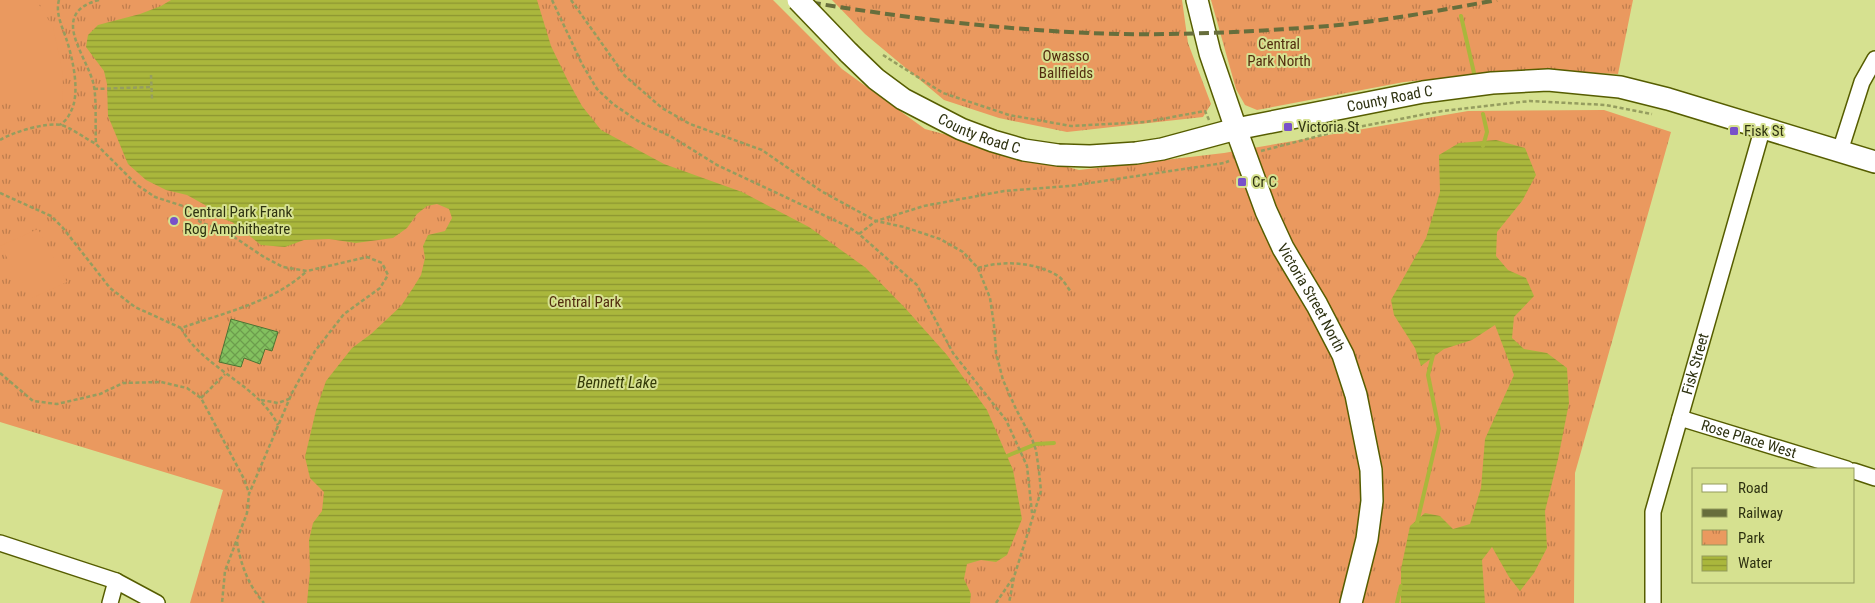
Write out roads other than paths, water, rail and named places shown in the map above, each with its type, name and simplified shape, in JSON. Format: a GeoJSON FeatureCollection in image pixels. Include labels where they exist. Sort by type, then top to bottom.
{"type":"FeatureCollection","features":[{"type":"Feature","properties":{"kind":"main road","name":"County Road C"},"geometry":{"type":"LineString","coordinates":[[798,0],[848,54],[876,79],[903,99],[961,129],[1024,150],[1058,155],[1122,155],[1162,149],[1236,129],[1423,92],[1492,83],[1548,80],[1620,87],[1707,110],[1875,162]]}},
{"type":"Feature","properties":{"kind":"main road","name":"Victoria Street North"},"geometry":{"type":"LineString","coordinates":[[1197,0],[1204,33],[1236,129],[1266,210],[1283,248],[1317,305],[1343,355],[1356,395],[1371,470],[1372,501],[1367,539],[1351,603]]}},
{"type":"Feature","properties":{"kind":"street"},"geometry":{"type":"LineString","coordinates":[[1840,152],[1862,82],[1875,59]]}},
{"type":"Feature","properties":{"kind":"street","name":"Fisk Street"},"geometry":{"type":"LineString","coordinates":[[1654,603],[1653,512],[1764,128]]}},
{"type":"Feature","properties":{"kind":"street","name":"Rose Place West"},"geometry":{"type":"LineString","coordinates":[[1680,418],[1844,468]]}},
{"type":"Feature","properties":{"kind":"street"},"geometry":{"type":"LineString","coordinates":[[1855,472],[1875,478]]}},
{"type":"Feature","properties":{"kind":"street"},"geometry":{"type":"LineString","coordinates":[[0,543],[116,581],[158,603]]}},
{"type":"Feature","properties":{"kind":"street"},"geometry":{"type":"LineString","coordinates":[[110,603],[116,581]]}},
{"type":"Feature","properties":{"kind":"water","name":"Bennett Lake"},"geometry":{"type":"Polygon","coordinates":[[[171,0],[537,0],[551,46],[567,79],[582,106],[601,130],[664,164],[742,192],[809,227],[866,268],[947,355],[987,410],[1013,470],[1022,519],[1007,555],[996,562],[981,560],[967,564],[964,579],[971,594],[970,603],[307,603],[310,571],[309,540],[313,523],[322,511],[324,492],[310,478],[305,457],[316,410],[326,381],[352,348],[371,334],[401,306],[421,275],[425,258],[423,246],[428,235],[445,231],[452,218],[449,209],[437,204],[427,206],[417,214],[407,228],[393,238],[356,243],[329,239],[304,240],[285,247],[261,245],[232,222],[215,216],[205,205],[187,195],[166,190],[146,180],[128,164],[108,116],[107,84],[104,71],[86,47],[88,35],[98,25],[140,14],[171,0]]]}},
{"type":"Feature","properties":{"kind":"water"},"geometry":{"type":"Polygon","coordinates":[[[1496,140],[1525,148],[1536,175],[1522,201],[1497,232],[1496,256],[1508,270],[1526,278],[1534,296],[1514,317],[1512,338],[1524,349],[1547,353],[1567,368],[1569,403],[1545,511],[1547,548],[1534,573],[1520,591],[1509,577],[1492,547],[1482,560],[1485,603],[1401,603],[1401,569],[1410,526],[1425,513],[1440,516],[1453,529],[1470,524],[1481,488],[1485,439],[1514,375],[1495,325],[1472,340],[1444,349],[1421,366],[1415,348],[1394,315],[1391,300],[1426,238],[1440,192],[1439,155],[1459,143],[1496,140]]]}},
{"type":"Feature","properties":{"kind":"waterway"},"geometry":{"type":"LineString","coordinates":[[1461,16],[1474,73]]}},
{"type":"Feature","properties":{"kind":"waterway"},"geometry":{"type":"LineString","coordinates":[[1483,114],[1487,132],[1483,146]]}},
{"type":"Feature","properties":{"kind":"waterway"},"geometry":{"type":"LineString","coordinates":[[1417,523],[1439,429],[1428,375],[1433,355]]}},
{"type":"Feature","properties":{"kind":"waterway"},"geometry":{"type":"LineString","coordinates":[[1007,456],[1036,444],[1054,443]]}},
{"type":"Feature","properties":{"kind":"waterway"},"geometry":{"type":"LineString","coordinates":[[1397,603],[1401,586]]}},
{"type":"Feature","properties":{"kind":"railway"},"geometry":{"type":"LineString","coordinates":[[796,0],[916,18],[997,27],[1118,34],[1241,32],[1360,23],[1497,0]]}},
{"type":"Feature","properties":{"kind":"place","name":"Victoria St"},"geometry":{"type":"Point","coordinates":[1288,127]}},
{"type":"Feature","properties":{"kind":"place","name":"Fisk St"},"geometry":{"type":"Point","coordinates":[1734,131]}},
{"type":"Feature","properties":{"kind":"place","name":"Cr C"},"geometry":{"type":"Point","coordinates":[1242,182]}},
{"type":"Feature","properties":{"kind":"place","name":"Central Park Frank Rog Amphitheatre"},"geometry":{"type":"Point","coordinates":[174,221]}},
{"type":"Feature","properties":{"kind":"park label","name":"Central Park North"},"geometry":{"type":"Point","coordinates":[1279,52]}},
{"type":"Feature","properties":{"kind":"park label","name":"Owasso Ballfields"},"geometry":{"type":"Point","coordinates":[1066,64]}},
{"type":"Feature","properties":{"kind":"park label","name":"Central Park"},"geometry":{"type":"Point","coordinates":[585,302]}}]}
